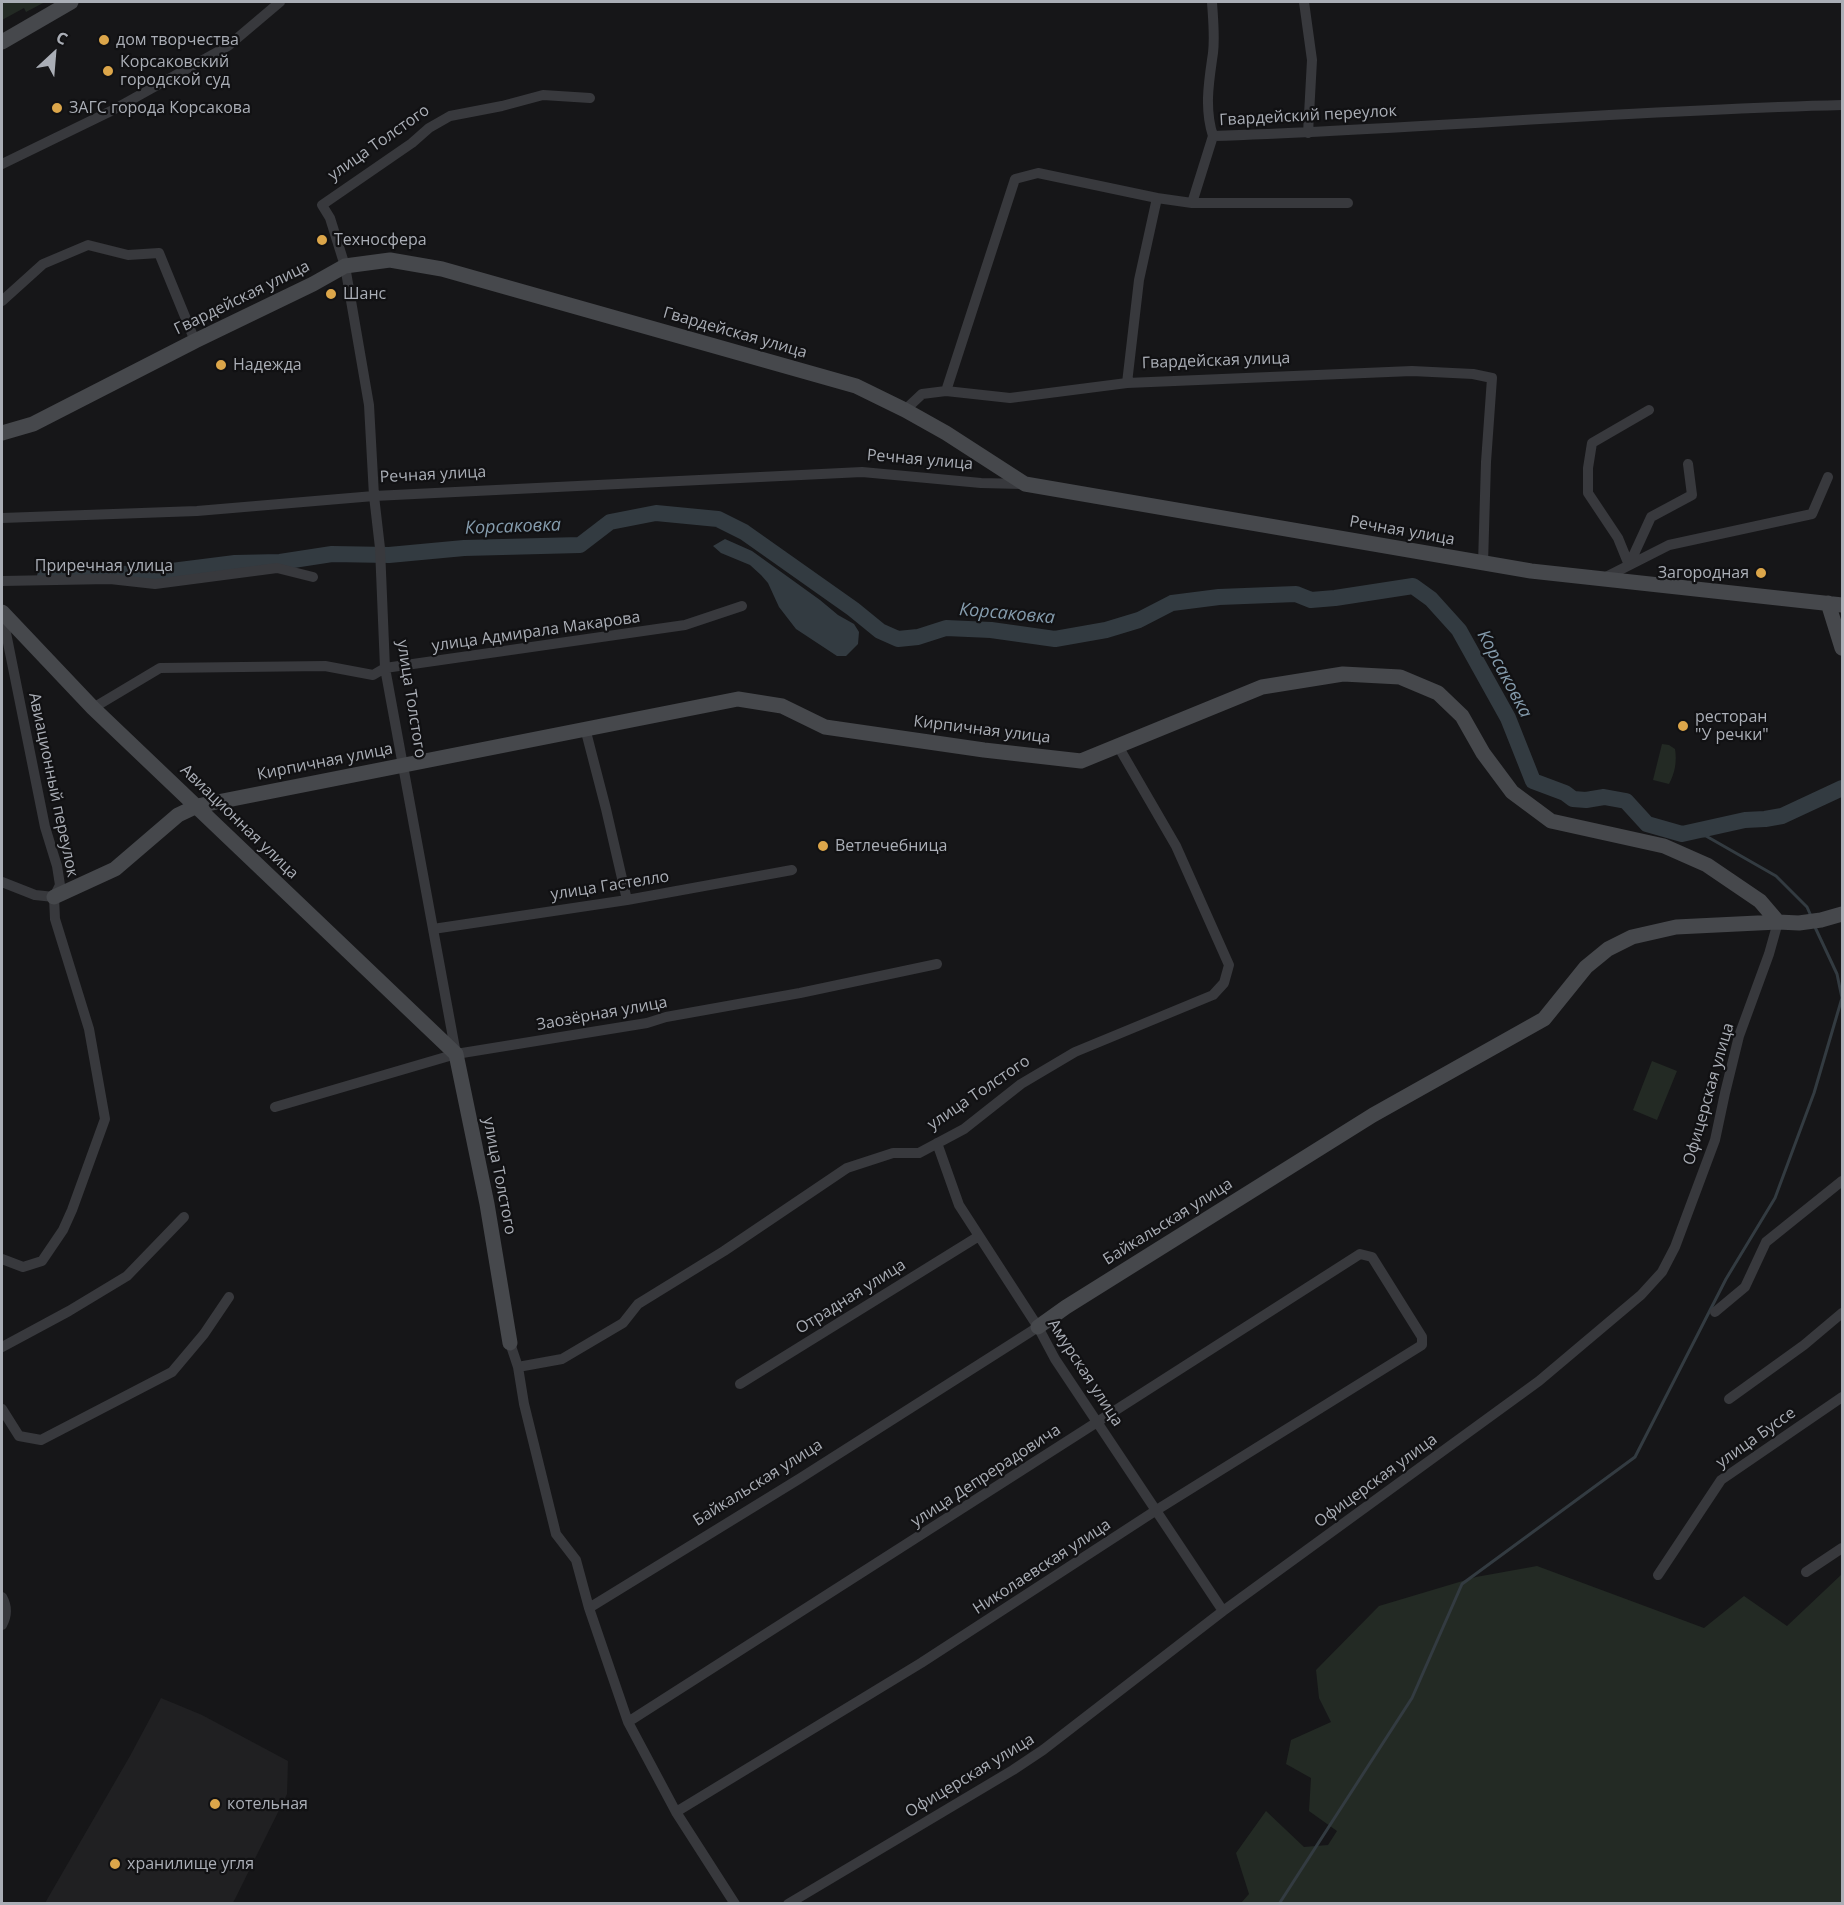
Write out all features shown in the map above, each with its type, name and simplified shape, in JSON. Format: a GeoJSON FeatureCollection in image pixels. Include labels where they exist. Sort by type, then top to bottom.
{"type":"FeatureCollection","features":[{"type":"Feature","properties":{"kind":"street"},"geometry":{"type":"LineString","coordinates":[[2,42],[70,2]]}},
{"type":"Feature","properties":{"kind":"street"},"geometry":{"type":"LineString","coordinates":[[2,164],[111,111],[228,45],[280,2]]}},
{"type":"Feature","properties":{"kind":"street"},"geometry":{"type":"LineString","coordinates":[[1212,2],[1213,51],[1209,76],[1208,121],[1213,135]]}},
{"type":"Feature","properties":{"kind":"street"},"geometry":{"type":"LineString","coordinates":[[1304,2],[1312,60],[1308,132]]}},
{"type":"Feature","properties":{"kind":"street","name":"улица Толстого"},"geometry":{"type":"LineString","coordinates":[[590,98],[543,95],[450,116],[429,128],[412,143],[326,203],[345,266],[369,405],[374,496],[380,548],[385,668],[456,1054],[487,1204],[510,1343],[518,1366],[562,1359],[623,1323],[638,1305],[724,1251],[847,1168],[893,1153],[919,1153],[964,1129],[1021,1084],[1075,1052],[1213,995],[1224,983],[1230,964],[1176,846],[1118,746]]}},
{"type":"Feature","properties":{"kind":"street","name":"Гвардейский переулок"},"geometry":{"type":"LineString","coordinates":[[1192,203],[1213,135],[1308,132],[1729,108],[1842,105]]}},
{"type":"Feature","properties":{"kind":"street"},"geometry":{"type":"LineString","coordinates":[[946,391],[1015,179],[1038,172],[1157,198],[1192,203],[1348,203]]}},
{"type":"Feature","properties":{"kind":"street"},"geometry":{"type":"LineString","coordinates":[[1127,383],[1139,280],[1157,198]]}},
{"type":"Feature","properties":{"kind":"street"},"geometry":{"type":"LineString","coordinates":[[2,301],[43,264],[88,245],[128,255],[159,253],[195,341]]}},
{"type":"Feature","properties":{"kind":"street","name":"Гвардейская улица"},"geometry":{"type":"LineString","coordinates":[[2,433],[33,424],[345,266],[390,261],[442,269],[856,386],[905,410],[922,394],[946,391],[1010,398],[1127,383],[1412,371],[1473,374],[1492,378],[1486,462],[1483,564]]}},
{"type":"Feature","properties":{"kind":"street"},"geometry":{"type":"LineString","coordinates":[[905,410],[1025,484]]}},
{"type":"Feature","properties":{"kind":"street"},"geometry":{"type":"LineString","coordinates":[[1629,566],[1618,538],[1588,493],[1588,468],[1592,443],[1649,410]]}},
{"type":"Feature","properties":{"kind":"street"},"geometry":{"type":"LineString","coordinates":[[1629,566],[1651,517],[1692,495],[1688,464]]}},
{"type":"Feature","properties":{"kind":"street","name":"Речная улица"},"geometry":{"type":"LineString","coordinates":[[2,519],[197,511],[374,496],[862,472],[981,483],[1025,484],[1483,564],[1835,604]]}},
{"type":"Feature","properties":{"kind":"street"},"geometry":{"type":"LineString","coordinates":[[1602,579],[1669,545],[1812,514],[1828,477]]}},
{"type":"Feature","properties":{"kind":"street","name":"Приречная улица"},"geometry":{"type":"LineString","coordinates":[[2,581],[110,579],[154,584],[277,568],[313,577]]}},
{"type":"Feature","properties":{"kind":"street"},"geometry":{"type":"LineString","coordinates":[[1835,604],[1842,648]]}},
{"type":"Feature","properties":{"kind":"street","name":"улица Адмирала Макарова"},"geometry":{"type":"LineString","coordinates":[[93,708],[160,668],[325,666],[373,675],[385,668],[686,625],[742,606]]}},
{"type":"Feature","properties":{"kind":"street","name":"Авиационная улица"},"geometry":{"type":"LineString","coordinates":[[2,612],[93,708],[456,1054]]}},
{"type":"Feature","properties":{"kind":"street","name":"Авиационный переулок"},"geometry":{"type":"LineString","coordinates":[[2,612],[45,827],[57,866],[60,885],[54,897],[55,919],[89,1029],[105,1119],[72,1210],[63,1230],[42,1261],[23,1268],[2,1259]]}},
{"type":"Feature","properties":{"kind":"street","name":"Кирпичная улица"},"geometry":{"type":"LineString","coordinates":[[54,897],[116,869],[178,815],[197,806],[738,699],[782,706],[825,727],[984,750],[1081,761],[1262,687],[1343,674],[1401,676],[1438,693],[1462,716],[1483,753],[1512,792],[1551,821],[1664,846],[1707,865],[1760,901],[1778,922]]}},
{"type":"Feature","properties":{"kind":"street"},"geometry":{"type":"LineString","coordinates":[[585,728],[627,900]]}},
{"type":"Feature","properties":{"kind":"street","name":"улица Гастелло"},"geometry":{"type":"LineString","coordinates":[[433,929],[627,900],[792,870]]}},
{"type":"Feature","properties":{"kind":"street"},"geometry":{"type":"LineString","coordinates":[[2,882],[34,895],[54,897]]}},
{"type":"Feature","properties":{"kind":"street"},"geometry":{"type":"LineString","coordinates":[[1778,922],[1799,923],[1840,915]]}},
{"type":"Feature","properties":{"kind":"street","name":"Байкальская улица"},"geometry":{"type":"LineString","coordinates":[[589,1608],[799,1479],[1076,1301],[1373,1115],[1544,1019],[1586,967],[1608,949],[1632,938],[1676,927],[1778,922]]}},
{"type":"Feature","properties":{"kind":"street","name":"Офицерская улица"},"geometry":{"type":"LineString","coordinates":[[789,1904],[1023,1763],[1223,1611],[1539,1382],[1641,1295],[1662,1272],[1675,1247],[1715,1140],[1739,1036],[1769,954],[1778,922]]}},
{"type":"Feature","properties":{"kind":"street","name":"Заозёрная улица"},"geometry":{"type":"LineString","coordinates":[[275,1107],[456,1054],[647,1023],[666,1017],[800,993],[937,964]]}},
{"type":"Feature","properties":{"kind":"street","name":"Амурская улица"},"geometry":{"type":"LineString","coordinates":[[937,1143],[959,1204],[1038,1327],[1055,1359],[1223,1611]]}},
{"type":"Feature","properties":{"kind":"street"},"geometry":{"type":"LineString","coordinates":[[1715,1312],[1745,1287],[1766,1242],[1842,1181]]}},
{"type":"Feature","properties":{"kind":"street"},"geometry":{"type":"LineString","coordinates":[[2,1347],[127,1276],[184,1217]]}},
{"type":"Feature","properties":{"kind":"street","name":"Отрадная улица"},"geometry":{"type":"LineString","coordinates":[[740,1384],[979,1236]]}},
{"type":"Feature","properties":{"kind":"street","name":"улица Депрерадовича"},"geometry":{"type":"LineString","coordinates":[[628,1722],[1360,1254],[1372,1257],[1422,1336],[1422,1345]]}},
{"type":"Feature","properties":{"kind":"street"},"geometry":{"type":"LineString","coordinates":[[2,1409],[19,1436],[41,1440],[172,1372],[204,1334],[229,1297]]}},
{"type":"Feature","properties":{"kind":"street"},"geometry":{"type":"LineString","coordinates":[[1729,1399],[1803,1345],[1842,1313]]}},
{"type":"Feature","properties":{"kind":"street","name":"Николаевская улица"},"geometry":{"type":"LineString","coordinates":[[676,1812],[921,1663],[1155,1511],[1422,1345]]}},
{"type":"Feature","properties":{"kind":"street"},"geometry":{"type":"LineString","coordinates":[[518,1366],[524,1404],[556,1534],[576,1560],[589,1608],[628,1722],[676,1812],[735,1904]]}},
{"type":"Feature","properties":{"kind":"street","name":"улица Буссе"},"geometry":{"type":"LineString","coordinates":[[1658,1575],[1721,1480],[1842,1397]]}},
{"type":"Feature","properties":{"kind":"street"},"geometry":{"type":"LineString","coordinates":[[1806,1572],[1842,1548]]}},
{"type":"Feature","properties":{"kind":"street"},"geometry":{"type":"LineString","coordinates":[[2,1597],[6,1617],[2,1625]]}},
{"type":"Feature","properties":{"kind":"shaded area"},"geometry":{"type":"Polygon","coordinates":[[[2,2],[45,2],[26,12],[24,8],[2,20],[2,2]]]}},
{"type":"Feature","properties":{"kind":"shaded area"},"geometry":{"type":"Polygon","coordinates":[[[725,539],[752,551],[838,615],[854,624],[859,632],[858,644],[846,656],[837,656],[796,629],[779,607],[768,583],[761,575],[750,565],[721,553],[713,546],[725,539]]]}},
{"type":"Feature","properties":{"kind":"shaded area"},"geometry":{"type":"Polygon","coordinates":[[[1662,744],[1675,749],[1675,767],[1669,784],[1653,780],[1662,744]]]}},
{"type":"Feature","properties":{"kind":"shaded area"},"geometry":{"type":"Polygon","coordinates":[[[1652,1061],[1677,1071],[1657,1120],[1633,1110],[1652,1061]]]}},
{"type":"Feature","properties":{"kind":"shaded area"},"geometry":{"type":"Polygon","coordinates":[[[1537,1566],[1704,1628],[1744,1596],[1787,1626],[1842,1574],[1842,1903],[1241,1903],[1249,1894],[1236,1853],[1266,1811],[1304,1847],[1328,1845],[1337,1831],[1309,1811],[1311,1778],[1286,1764],[1291,1740],[1331,1722],[1319,1698],[1316,1670],[1379,1606],[1476,1577],[1537,1566]]]}},
{"type":"Feature","properties":{"kind":"shaded area"},"geometry":{"type":"Polygon","coordinates":[[[161,1698],[202,1715],[288,1761],[287,1794],[235,1899],[232,1904],[45,1903],[130,1756],[161,1698]]]}},
{"type":"Feature","properties":{"kind":"waterway","name":"Корсаковка"},"geometry":{"type":"LineString","coordinates":[[45,576],[156,573],[235,563],[280,562],[332,554],[389,555],[464,548],[580,545],[610,522],[656,513],[718,519],[744,532],[853,609],[880,631],[898,639],[918,637],[946,628],[991,630],[1055,639],[1106,630],[1139,620],[1172,603],[1219,597],[1296,594],[1311,600],[1413,586],[1431,599],[1459,630],[1508,718],[1533,781],[1565,793],[1573,799],[1586,800],[1604,797],[1626,801],[1647,824],[1682,834],[1745,820],[1782,816],[1842,788]]}},
{"type":"Feature","properties":{"kind":"waterway"},"geometry":{"type":"LineString","coordinates":[[1682,834],[1706,836],[1776,876],[1807,907],[1811,916]]}},
{"type":"Feature","properties":{"kind":"waterway"},"geometry":{"type":"LineString","coordinates":[[1279,1904],[1412,1698],[1462,1584],[1635,1457],[1726,1279],[1775,1198],[1814,1093],[1842,998],[1837,974],[1814,925]]}},
{"type":"Feature","properties":{"kind":"place","name":"дом творчества"},"geometry":{"type":"Point","coordinates":[104,40]}},
{"type":"Feature","properties":{"kind":"place","name":"Корсаковский городской суд"},"geometry":{"type":"Point","coordinates":[108,71]}},
{"type":"Feature","properties":{"kind":"place","name":"ЗАГС города Корсакова"},"geometry":{"type":"Point","coordinates":[57,108]}},
{"type":"Feature","properties":{"kind":"place","name":"Техносфера"},"geometry":{"type":"Point","coordinates":[322,240]}},
{"type":"Feature","properties":{"kind":"place","name":"Шанс"},"geometry":{"type":"Point","coordinates":[331,294]}},
{"type":"Feature","properties":{"kind":"place","name":"Надежда"},"geometry":{"type":"Point","coordinates":[221,365]}},
{"type":"Feature","properties":{"kind":"place","name":"Загородная"},"geometry":{"type":"Point","coordinates":[1761,573]}},
{"type":"Feature","properties":{"kind":"place","name":"ресторан \"У речки\""},"geometry":{"type":"Point","coordinates":[1683,726]}},
{"type":"Feature","properties":{"kind":"place","name":"Ветлечебница"},"geometry":{"type":"Point","coordinates":[823,846]}},
{"type":"Feature","properties":{"kind":"place","name":"котельная"},"geometry":{"type":"Point","coordinates":[215,1804]}},
{"type":"Feature","properties":{"kind":"place","name":"хранилище угля"},"geometry":{"type":"Point","coordinates":[115,1864]}}]}
